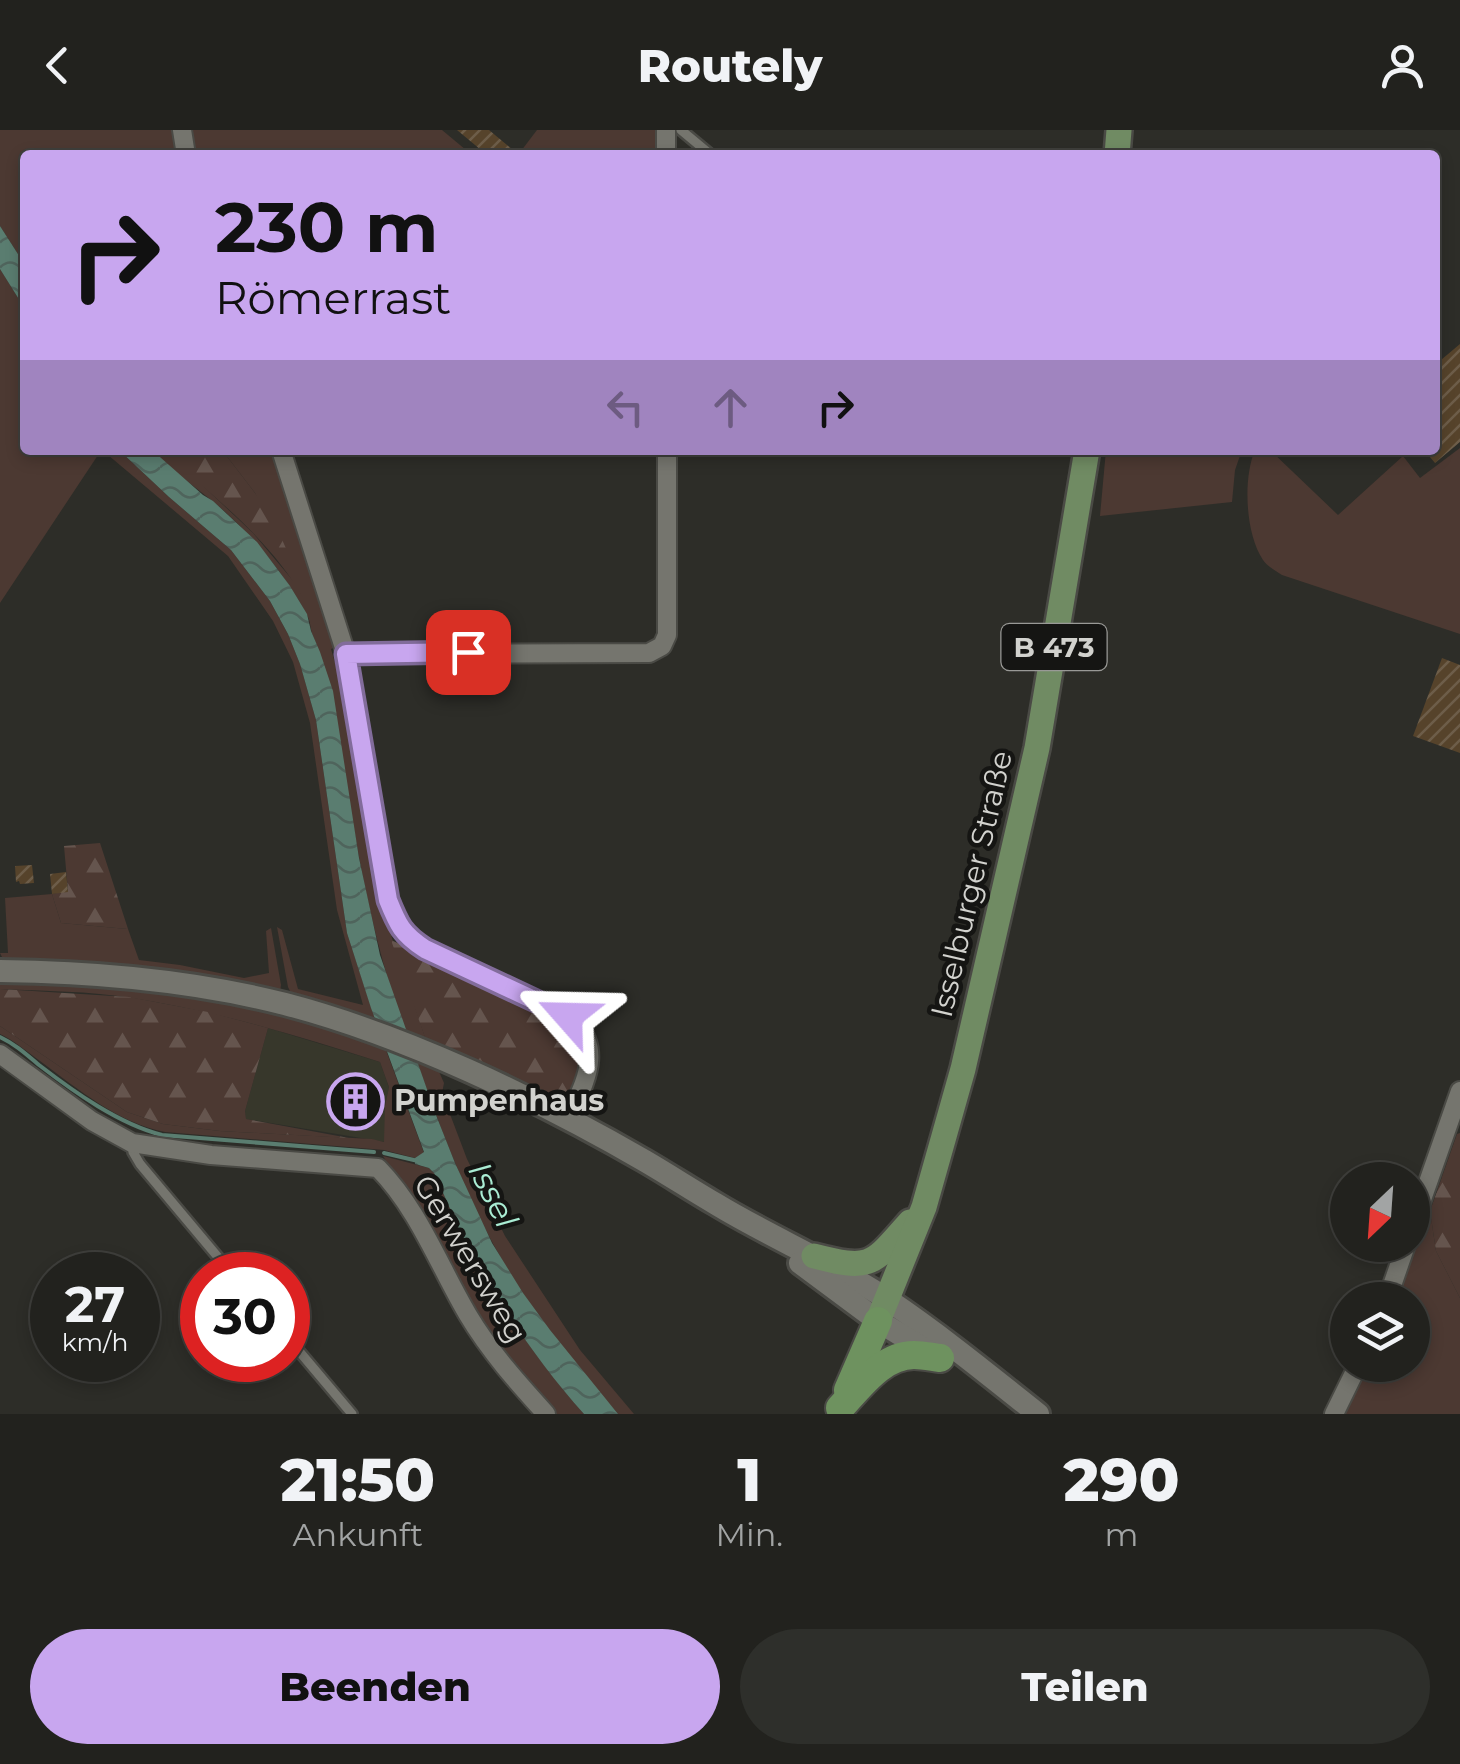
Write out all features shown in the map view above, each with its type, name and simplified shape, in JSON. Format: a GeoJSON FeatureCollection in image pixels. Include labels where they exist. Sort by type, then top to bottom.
{"type":"FeatureCollection","features":[{"type":"Feature","properties":{"kind":"highway","name":"B 473"},"geometry":{"type":"LineString","coordinates":[[838,1411],[882,1310]]}},
{"type":"Feature","properties":{"kind":"highway","name":"B 473"},"geometry":{"type":"LineString","coordinates":[[838,1411],[878,1368],[911,1355],[940,1358]]}},
{"type":"Feature","properties":{"kind":"main road","name":"Isselburger Straße"},"geometry":{"type":"LineString","coordinates":[[882,1310],[924,1207],[963,1069],[1020,824],[1086,455]]}},
{"type":"Feature","properties":{"kind":"main road"},"geometry":{"type":"LineString","coordinates":[[0,971],[112,974],[176,983],[287,1005],[428,1055],[568,1120],[645,1161],[882,1310],[1034,1414]]}},
{"type":"Feature","properties":{"kind":"main road"},"geometry":{"type":"LineString","coordinates":[[719,1206],[814,1256],[940,1358],[1034,1414]]}},
{"type":"Feature","properties":{"kind":"main road","name":"B 473"},"geometry":{"type":"LineString","coordinates":[[814,1256],[853,1265],[869,1262],[924,1207]]}},
{"type":"Feature","properties":{"kind":"street"},"geometry":{"type":"LineString","coordinates":[[283,455],[346,654],[388,900],[398,925],[408,938],[425,949],[568,1016],[583,1028],[590,1050],[587,1078],[568,1120]]}},
{"type":"Feature","properties":{"kind":"street"},"geometry":{"type":"LineString","coordinates":[[346,654],[650,652],[662,646],[667,635],[667,455]]}},
{"type":"Feature","properties":{"kind":"street","name":"Gerwersweg"},"geometry":{"type":"LineString","coordinates":[[0,1054],[92,1121],[132,1143],[210,1155],[378,1168],[411,1210],[470,1318],[511,1376],[546,1414]]}},
{"type":"Feature","properties":{"kind":"street"},"geometry":{"type":"LineString","coordinates":[[1430,1177],[1460,1091]]}},
{"type":"Feature","properties":{"kind":"street"},"geometry":{"type":"LineString","coordinates":[[1334,1414],[1350,1382]]}},
{"type":"Feature","properties":{"kind":"lane"},"geometry":{"type":"LineString","coordinates":[[681,130],[705,150]]}},
{"type":"Feature","properties":{"kind":"lane"},"geometry":{"type":"LineString","coordinates":[[132,1143],[140,1164],[214,1252]]}},
{"type":"Feature","properties":{"kind":"lane"},"geometry":{"type":"LineString","coordinates":[[310,1364],[352,1414]]}},
{"type":"Feature","properties":{"kind":"shaded area"},"geometry":{"type":"Polygon","coordinates":[[[268,1028],[380,1062],[389,1087],[385,1142],[246,1119],[268,1028]]]}},
{"type":"Feature","properties":{"kind":"green space"},"geometry":{"type":"Polygon","coordinates":[[[0,130],[172,130],[176,150],[20,150],[20,257],[0,226],[0,130]]]}},
{"type":"Feature","properties":{"kind":"green space"},"geometry":{"type":"Polygon","coordinates":[[[189,130],[442,130],[466,150],[192,150],[189,130]]]}},
{"type":"Feature","properties":{"kind":"green space"},"geometry":{"type":"Polygon","coordinates":[[[537,130],[658,130],[658,150],[522,150],[537,130]]]}},
{"type":"Feature","properties":{"kind":"green space"},"geometry":{"type":"Polygon","coordinates":[[[0,269],[20,301],[20,455],[98,455],[0,603],[0,269]]]}},
{"type":"Feature","properties":{"kind":"green space"},"geometry":{"type":"Polygon","coordinates":[[[1460,448],[1460,634],[1282,575],[1263,560],[1257,549],[1248,505],[1253,455],[1275,455],[1338,515],[1403,456],[1420,478],[1460,448]]]}},
{"type":"Feature","properties":{"kind":"green space"},"geometry":{"type":"Polygon","coordinates":[[[108,455],[124,455],[231,550],[270,601],[288,634],[316,720],[347,933],[377,1025],[292,995],[288,987],[277,927],[282,930],[298,989],[363,1005],[337,910],[310,723],[293,662],[273,621],[228,556],[108,455]]]}},
{"type":"Feature","properties":{"kind":"green space"},"geometry":{"type":"Polygon","coordinates":[[[157,455],[170,455],[253,533],[304,599],[255,493],[226,455],[272,455],[335,647],[331,649],[350,714],[386,920],[428,1046],[407,1036],[388,977],[359,859],[332,697],[308,618],[278,569],[255,541],[157,455]]]}},
{"type":"Feature","properties":{"kind":"green space"},"geometry":{"type":"Polygon","coordinates":[[[168,455],[226,455],[276,526],[308,598],[304,600],[275,558],[221,502],[168,455]]]}},
{"type":"Feature","properties":{"kind":"green space"},"geometry":{"type":"Polygon","coordinates":[[[1106,455],[1240,455],[1232,502],[1100,516],[1106,455]]]}},
{"type":"Feature","properties":{"kind":"green space"},"geometry":{"type":"Polygon","coordinates":[[[100,843],[128,929],[61,923],[52,894],[68,891],[64,846],[100,843]]]}},
{"type":"Feature","properties":{"kind":"green space"},"geometry":{"type":"Polygon","coordinates":[[[52,894],[61,923],[128,929],[139,960],[244,978],[269,973],[266,931],[271,928],[280,992],[10,963],[3,959],[0,953],[8,953],[5,898],[52,894]]]}},
{"type":"Feature","properties":{"kind":"green space"},"geometry":{"type":"Polygon","coordinates":[[[391,940],[559,1017],[580,1042],[582,1058],[570,1091],[562,1098],[549,1100],[428,1046],[391,940]]]}},
{"type":"Feature","properties":{"kind":"green space"},"geometry":{"type":"Polygon","coordinates":[[[3,979],[180,991],[300,1018],[359,1037],[386,1050],[424,1153],[415,1158],[384,1150],[165,1132],[131,1121],[99,1104],[0,1034],[0,1026],[127,1112],[163,1124],[384,1142],[389,1087],[380,1062],[257,1025],[116,996],[0,989],[3,979]]]}},
{"type":"Feature","properties":{"kind":"green space"},"geometry":{"type":"Polygon","coordinates":[[[0,989],[129,997],[268,1028],[246,1119],[349,1138],[220,1131],[163,1124],[127,1112],[0,1026],[0,989]]]}},
{"type":"Feature","properties":{"kind":"green space"},"geometry":{"type":"Polygon","coordinates":[[[417,1062],[437,1067],[444,1083],[442,1093],[467,1159],[505,1236],[580,1350],[634,1414],[618,1414],[549,1331],[518,1286],[460,1174],[417,1062]]]}},
{"type":"Feature","properties":{"kind":"green space"},"geometry":{"type":"Polygon","coordinates":[[[1460,1133],[1460,1298],[1436,1251],[1430,1211],[1460,1133]]]}},
{"type":"Feature","properties":{"kind":"green space"},"geometry":{"type":"Polygon","coordinates":[[[383,1156],[429,1168],[434,1173],[468,1246],[498,1298],[584,1414],[551,1414],[491,1345],[383,1156]]]}},
{"type":"Feature","properties":{"kind":"green space"},"geometry":{"type":"Polygon","coordinates":[[[1430,1211],[1436,1251],[1460,1298],[1460,1414],[1344,1414],[1360,1382],[1430,1382],[1430,1282],[1403,1282],[1411,1262],[1430,1262],[1430,1211]]]}},
{"type":"Feature","properties":{"kind":"water"},"geometry":{"type":"Polygon","coordinates":[[[0,226],[20,257],[20,301],[0,269],[0,226]]]}},
{"type":"Feature","properties":{"kind":"water"},"geometry":{"type":"Polygon","coordinates":[[[124,455],[158,455],[213,501],[257,542],[307,614],[333,691],[359,858],[380,955],[436,1115],[492,1243],[550,1330],[618,1414],[584,1414],[568,1396],[485,1277],[434,1173],[415,1164],[415,1158],[424,1152],[347,933],[316,720],[300,664],[270,601],[231,550],[124,455]]]}},
{"type":"Feature","properties":{"kind":"building"},"geometry":{"type":"Polygon","coordinates":[[[457,130],[489,130],[513,150],[481,150],[457,130]]]}},
{"type":"Feature","properties":{"kind":"building"},"geometry":{"type":"Polygon","coordinates":[[[1460,344],[1460,442],[1435,463],[1428,455],[1440,455],[1440,361],[1460,344]]]}},
{"type":"Feature","properties":{"kind":"building"},"geometry":{"type":"Polygon","coordinates":[[[1442,658],[1460,665],[1460,753],[1413,736],[1442,658]]]}},
{"type":"Feature","properties":{"kind":"building"},"geometry":{"type":"Polygon","coordinates":[[[32,865],[34,883],[16,882],[15,866],[32,865]]]}},
{"type":"Feature","properties":{"kind":"building"},"geometry":{"type":"Polygon","coordinates":[[[66,872],[68,892],[52,894],[50,874],[66,872]]]}},
{"type":"Feature","properties":{"kind":"waterway"},"geometry":{"type":"LineString","coordinates":[[0,1037],[98,1106],[162,1135],[374,1152]]}},
{"type":"Feature","properties":{"kind":"waterway"},"geometry":{"type":"LineString","coordinates":[[384,1153],[418,1161]]}},
{"type":"Feature","properties":{"kind":"place","name":"Pumpenhaus"},"geometry":{"type":"Point","coordinates":[355,1101]}},
{"type":"Feature","properties":{"kind":"route"},"geometry":{"type":"LineString","coordinates":[[468,652],[346,654],[388,900],[398,925],[408,938],[425,949],[568,1016]]}},
{"type":"Feature","properties":{"kind":"water label","name":"Issel"},"geometry":{"type":"Point","coordinates":[493,1195]}}]}
